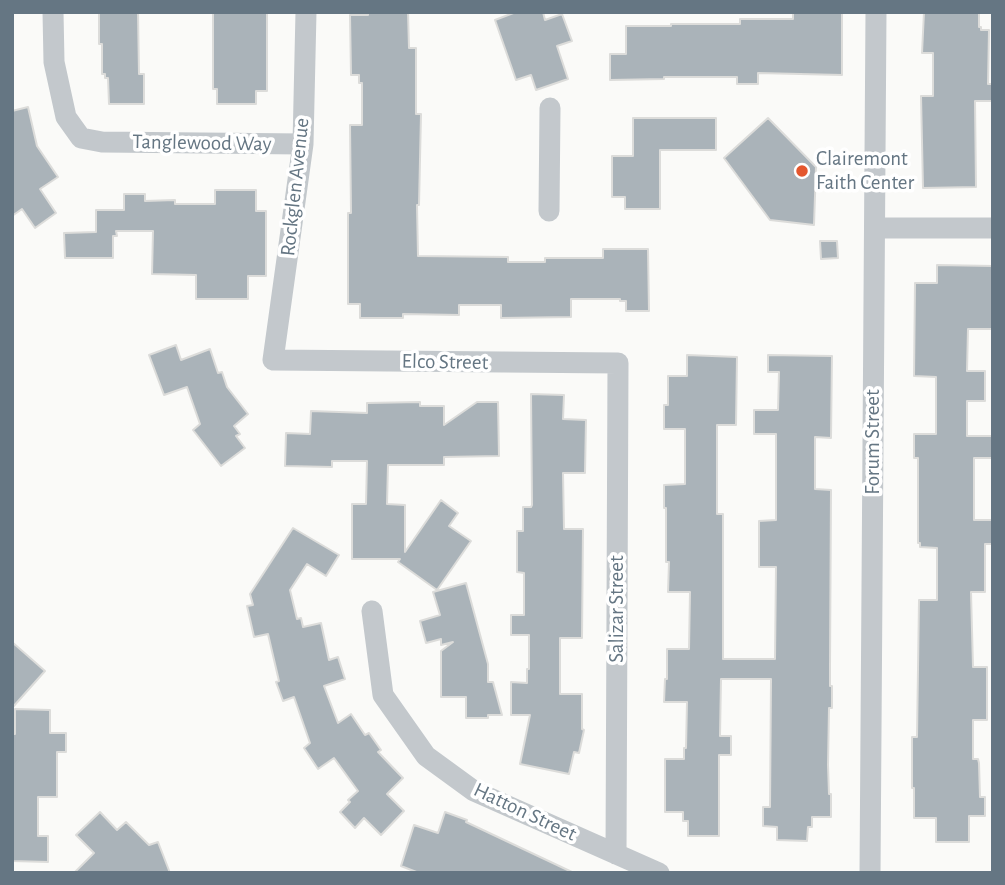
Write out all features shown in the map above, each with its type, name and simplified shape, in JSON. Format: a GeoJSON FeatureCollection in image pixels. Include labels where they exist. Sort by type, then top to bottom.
{"type":"FeatureCollection","features":[{"type":"Feature","properties":{"kind":"street","name":"Tanglewood Way"},"geometry":{"type":"LineString","coordinates":[[53,12],[54,62],[66,117],[81,138],[102,142],[303,144]]}},
{"type":"Feature","properties":{"kind":"street","name":"Rockglen Avenue"},"geometry":{"type":"LineString","coordinates":[[273,360],[303,144],[306,12]]}},
{"type":"Feature","properties":{"kind":"street","name":"Forum Street"},"geometry":{"type":"LineString","coordinates":[[870,873],[876,12]]}},
{"type":"Feature","properties":{"kind":"street"},"geometry":{"type":"LineString","coordinates":[[549,211],[550,108]]}},
{"type":"Feature","properties":{"kind":"street"},"geometry":{"type":"LineString","coordinates":[[875,228],[993,228]]}},
{"type":"Feature","properties":{"kind":"street","name":"Elco Street"},"geometry":{"type":"LineString","coordinates":[[273,360],[618,363]]}},
{"type":"Feature","properties":{"kind":"street","name":"Salizar Street"},"geometry":{"type":"LineString","coordinates":[[615,854],[618,363]]}},
{"type":"Feature","properties":{"kind":"street","name":"Hatton Street"},"geometry":{"type":"LineString","coordinates":[[372,611],[383,695],[426,756],[474,791],[660,873]]}},
{"type":"Feature","properties":{"kind":"building"},"geometry":{"type":"Polygon","coordinates":[[[99,12],[138,12],[139,74],[144,74],[144,104],[109,104],[108,78],[102,74],[99,12]]]}},
{"type":"Feature","properties":{"kind":"building"},"geometry":{"type":"Polygon","coordinates":[[[213,12],[267,12],[267,91],[256,91],[256,104],[217,104],[217,89],[213,89],[213,12]]]}},
{"type":"Feature","properties":{"kind":"building"},"geometry":{"type":"Polygon","coordinates":[[[368,12],[408,12],[409,48],[416,48],[416,114],[421,114],[418,256],[508,257],[508,262],[545,262],[545,258],[603,258],[603,249],[648,249],[649,311],[626,311],[626,301],[620,299],[571,299],[571,317],[501,318],[501,305],[459,305],[459,315],[403,314],[403,318],[360,318],[360,304],[348,304],[350,125],[362,125],[362,83],[359,83],[359,75],[351,75],[350,15],[368,15],[368,12]]]}},
{"type":"Feature","properties":{"kind":"building"},"geometry":{"type":"Polygon","coordinates":[[[516,12],[543,12],[545,20],[562,14],[572,41],[557,46],[568,79],[536,90],[531,75],[516,80],[495,20],[516,12]]]}},
{"type":"Feature","properties":{"kind":"building"},"geometry":{"type":"Polygon","coordinates":[[[793,12],[842,13],[842,75],[758,73],[758,84],[737,84],[737,77],[610,80],[610,54],[626,54],[626,26],[740,24],[740,19],[793,19],[793,12]]]}},
{"type":"Feature","properties":{"kind":"building"},"geometry":{"type":"Polygon","coordinates":[[[924,12],[979,12],[979,27],[981,30],[989,30],[988,84],[993,84],[993,101],[975,101],[976,187],[923,188],[921,96],[933,96],[933,53],[922,53],[924,12]]]}},
{"type":"Feature","properties":{"kind":"building"},"geometry":{"type":"Polygon","coordinates":[[[28,107],[37,146],[58,177],[40,189],[56,213],[35,228],[22,209],[12,216],[12,111],[28,107]]]}},
{"type":"Feature","properties":{"kind":"building"},"geometry":{"type":"Polygon","coordinates":[[[633,118],[716,118],[716,150],[660,150],[660,209],[625,209],[625,197],[612,197],[612,156],[633,156],[633,118]]]}},
{"type":"Feature","properties":{"kind":"building"},"geometry":{"type":"Polygon","coordinates":[[[768,118],[816,167],[814,225],[770,220],[724,158],[768,118]]]}},
{"type":"Feature","properties":{"kind":"building"},"geometry":{"type":"Polygon","coordinates":[[[215,190],[256,190],[256,211],[266,211],[266,276],[248,276],[248,299],[196,299],[196,275],[152,274],[153,231],[116,231],[117,236],[113,236],[113,258],[65,258],[64,233],[96,232],[96,210],[124,210],[124,194],[145,194],[145,201],[175,200],[175,204],[215,204],[215,190]]]}},
{"type":"Feature","properties":{"kind":"building"},"geometry":{"type":"Polygon","coordinates":[[[820,241],[837,241],[838,258],[821,259],[820,241]]]}},
{"type":"Feature","properties":{"kind":"building"},"geometry":{"type":"Polygon","coordinates":[[[937,265],[993,266],[993,329],[968,329],[967,371],[985,371],[985,401],[967,401],[967,436],[993,436],[993,458],[974,458],[974,520],[993,520],[993,544],[985,544],[985,592],[971,592],[973,667],[987,667],[987,720],[973,720],[973,759],[978,759],[979,763],[980,797],[985,797],[985,816],[969,816],[969,842],[936,842],[936,818],[914,818],[912,788],[912,737],[917,737],[919,600],[937,600],[937,548],[920,547],[918,543],[918,458],[914,458],[914,434],[936,434],[936,377],[914,376],[915,283],[937,283],[937,265]]]}},
{"type":"Feature","properties":{"kind":"building"},"geometry":{"type":"Polygon","coordinates":[[[176,345],[181,360],[210,349],[218,373],[222,372],[227,387],[248,414],[234,426],[240,434],[236,436],[245,448],[221,466],[193,430],[200,424],[187,387],[164,395],[149,355],[176,345]]]}},
{"type":"Feature","properties":{"kind":"building"},"geometry":{"type":"Polygon","coordinates":[[[687,355],[737,357],[736,425],[717,425],[717,514],[723,514],[723,659],[775,659],[776,567],[759,567],[759,521],[776,520],[776,434],[754,434],[754,410],[778,410],[779,372],[768,372],[768,355],[832,356],[831,438],[815,437],[815,489],[831,490],[832,708],[829,708],[828,765],[831,817],[812,817],[807,841],[777,840],[777,827],[763,826],[763,807],[770,807],[771,679],[721,679],[720,736],[731,736],[731,755],[719,755],[719,836],[688,836],[688,821],[683,821],[683,812],[665,812],[665,759],[684,759],[687,702],[664,702],[667,649],[689,649],[690,592],[668,592],[669,562],[666,562],[664,485],[685,484],[685,429],[664,429],[664,405],[668,405],[668,376],[687,376],[687,355]]]}},
{"type":"Feature","properties":{"kind":"building"},"geometry":{"type":"Polygon","coordinates":[[[531,394],[564,395],[563,419],[586,420],[585,473],[563,473],[564,529],[583,529],[582,638],[560,638],[560,694],[582,694],[584,730],[579,753],[574,752],[569,774],[520,764],[530,715],[511,715],[511,682],[527,683],[529,669],[529,635],[511,635],[511,615],[524,615],[524,573],[517,572],[517,531],[523,531],[523,507],[532,505],[531,394]]]}},
{"type":"Feature","properties":{"kind":"building"},"geometry":{"type":"Polygon","coordinates":[[[420,402],[420,406],[444,406],[444,425],[477,402],[498,402],[499,456],[444,457],[444,465],[388,465],[387,504],[405,505],[405,552],[441,500],[458,513],[449,526],[471,541],[437,590],[398,562],[400,559],[352,559],[352,504],[366,504],[367,461],[332,461],[332,467],[285,466],[286,433],[310,434],[311,411],[367,413],[367,403],[420,402]]]}},
{"type":"Feature","properties":{"kind":"building"},"geometry":{"type":"Polygon","coordinates":[[[293,528],[339,555],[326,576],[307,564],[290,590],[297,619],[301,618],[303,627],[321,623],[329,660],[338,657],[345,679],[324,686],[338,723],[351,714],[365,735],[369,733],[381,750],[378,752],[403,778],[387,794],[404,811],[381,835],[364,818],[355,828],[340,812],[358,791],[334,758],[318,769],[304,748],[310,743],[294,697],[283,701],[276,682],[279,681],[268,634],[254,637],[247,606],[253,605],[250,594],[293,528]]]}},
{"type":"Feature","properties":{"kind":"building"},"geometry":{"type":"Polygon","coordinates":[[[466,583],[488,664],[488,682],[493,682],[502,715],[466,718],[466,697],[441,697],[441,651],[453,642],[441,645],[441,639],[426,643],[420,621],[440,615],[433,592],[466,583]]]}},
{"type":"Feature","properties":{"kind":"building"},"geometry":{"type":"Polygon","coordinates":[[[12,642],[45,671],[12,708],[12,642]]]}},
{"type":"Feature","properties":{"kind":"building"},"geometry":{"type":"Polygon","coordinates":[[[15,709],[50,710],[50,733],[66,733],[66,752],[57,752],[57,797],[38,797],[38,836],[48,836],[48,862],[12,861],[12,734],[15,734],[15,709]]]}},
{"type":"Feature","properties":{"kind":"building"},"geometry":{"type":"Polygon","coordinates":[[[100,812],[117,830],[126,822],[149,845],[158,842],[170,873],[74,873],[94,853],[76,835],[100,812]]]}},
{"type":"Feature","properties":{"kind":"building"},"geometry":{"type":"Polygon","coordinates":[[[445,812],[467,820],[466,822],[574,873],[419,873],[401,866],[414,825],[438,833],[445,812]]]}},
{"type":"Feature","properties":{"kind":"place","name":"Clairemont Faith Center"},"geometry":{"type":"Point","coordinates":[802,171]}}]}
